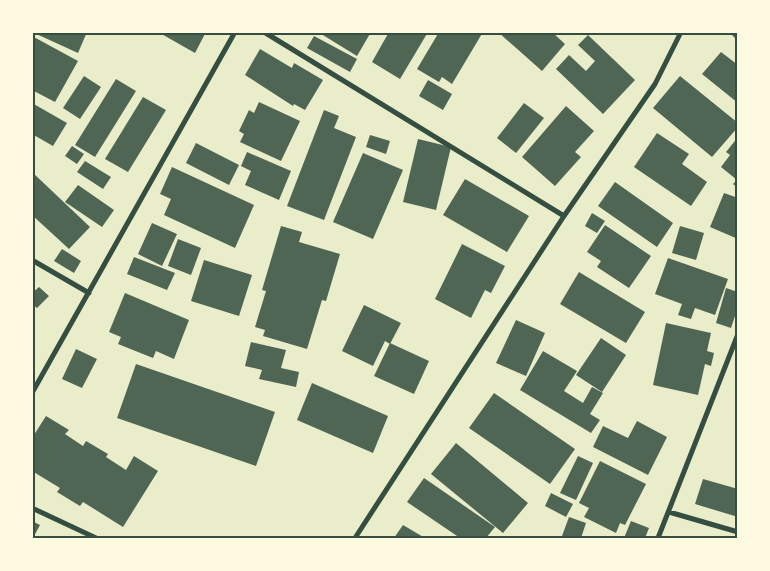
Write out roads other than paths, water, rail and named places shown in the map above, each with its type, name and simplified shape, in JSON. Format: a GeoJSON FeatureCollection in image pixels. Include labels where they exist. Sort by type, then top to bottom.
{"type":"FeatureCollection","features":[{"type":"Feature","properties":{"kind":"street"},"geometry":{"type":"LineString","coordinates":[[32,393],[235,32]]}},
{"type":"Feature","properties":{"kind":"street"},"geometry":{"type":"LineString","coordinates":[[264,32],[564,216]]}},
{"type":"Feature","properties":{"kind":"street"},"geometry":{"type":"LineString","coordinates":[[355,538],[564,216],[655,84],[681,32]]}},
{"type":"Feature","properties":{"kind":"street"},"geometry":{"type":"LineString","coordinates":[[32,260],[89,293]]}},
{"type":"Feature","properties":{"kind":"street"},"geometry":{"type":"LineString","coordinates":[[658,538],[670,512],[738,334]]}},
{"type":"Feature","properties":{"kind":"street"},"geometry":{"type":"LineString","coordinates":[[32,508],[96,538]]}},
{"type":"Feature","properties":{"kind":"street"},"geometry":{"type":"LineString","coordinates":[[670,512],[738,532]]}}]}
